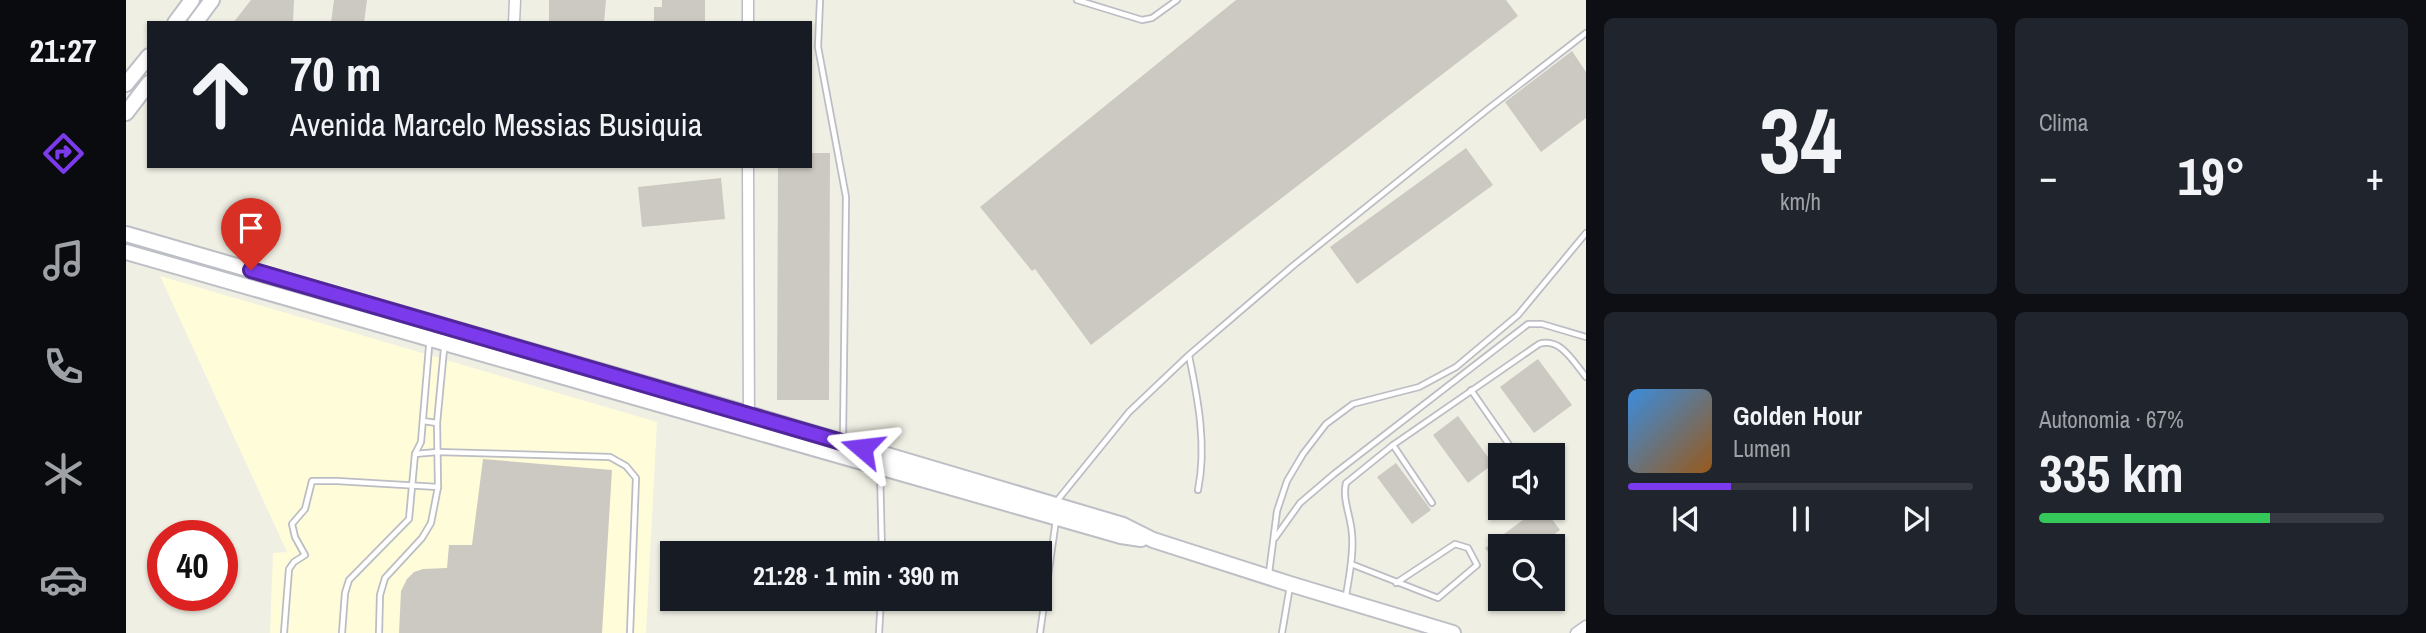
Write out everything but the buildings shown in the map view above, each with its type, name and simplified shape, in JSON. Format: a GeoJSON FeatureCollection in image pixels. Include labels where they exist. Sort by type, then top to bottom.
{"type":"FeatureCollection","features":[{"type":"Feature","properties":{"kind":"street"},"geometry":{"type":"LineString","coordinates":[[176,21],[192,0]]}},
{"type":"Feature","properties":{"kind":"street"},"geometry":{"type":"LineString","coordinates":[[196,21],[212,0]]}},
{"type":"Feature","properties":{"kind":"street"},"geometry":{"type":"LineString","coordinates":[[514,21],[515,0]]}},
{"type":"Feature","properties":{"kind":"street"},"geometry":{"type":"LineString","coordinates":[[748,0],[748,21]]}},
{"type":"Feature","properties":{"kind":"street"},"geometry":{"type":"LineString","coordinates":[[126,84],[147,58]]}},
{"type":"Feature","properties":{"kind":"street"},"geometry":{"type":"LineString","coordinates":[[126,113],[147,86]]}},
{"type":"Feature","properties":{"kind":"street"},"geometry":{"type":"LineString","coordinates":[[748,168],[749,422]]}},
{"type":"Feature","properties":{"kind":"street"},"geometry":{"type":"LineString","coordinates":[[126,234],[431,322],[749,422],[1054,512],[1121,536],[1153,540],[1453,633]]}},
{"type":"Feature","properties":{"kind":"street"},"geometry":{"type":"LineString","coordinates":[[126,253],[444,343],[749,422],[843,442],[880,460]]}},
{"type":"Feature","properties":{"kind":"street"},"geometry":{"type":"LineString","coordinates":[[1576,633],[1586,626]]}},
{"type":"Feature","properties":{"kind":"lane"},"geometry":{"type":"LineString","coordinates":[[820,0],[818,47],[846,197],[843,442]]}},
{"type":"Feature","properties":{"kind":"lane"},"geometry":{"type":"LineString","coordinates":[[1077,0],[1142,20],[1152,18],[1177,0]]}},
{"type":"Feature","properties":{"kind":"lane"},"geometry":{"type":"LineString","coordinates":[[1040,633],[1054,512],[1129,412],[1189,355],[1294,265],[1586,33]]}},
{"type":"Feature","properties":{"kind":"lane"},"geometry":{"type":"LineString","coordinates":[[1269,578],[1277,511],[1287,481],[1326,424],[1353,404],[1419,387],[1456,367],[1518,315],[1586,233]]}},
{"type":"Feature","properties":{"kind":"lane"},"geometry":{"type":"LineString","coordinates":[[342,633],[345,593],[349,580],[409,519],[415,454],[421,442],[431,322]]}},
{"type":"Feature","properties":{"kind":"lane"},"geometry":{"type":"LineString","coordinates":[[1274,538],[1300,503],[1325,481],[1528,324],[1542,324],[1586,337]]}},
{"type":"Feature","properties":{"kind":"lane"},"geometry":{"type":"LineString","coordinates":[[379,633],[380,595],[385,578],[422,538],[431,523],[438,487],[437,422],[447,327]]}},
{"type":"Feature","properties":{"kind":"lane"},"geometry":{"type":"LineString","coordinates":[[1345,601],[1351,564],[1352,531],[1344,492],[1346,483],[1393,444],[1539,344],[1558,344],[1586,377]]}},
{"type":"Feature","properties":{"kind":"lane"},"geometry":{"type":"LineString","coordinates":[[1189,355],[1199,414],[1203,468],[1198,490]]}},
{"type":"Feature","properties":{"kind":"lane"},"geometry":{"type":"LineString","coordinates":[[1471,390],[1508,443]]}},
{"type":"Feature","properties":{"kind":"lane"},"geometry":{"type":"LineString","coordinates":[[423,421],[437,422]]}},
{"type":"Feature","properties":{"kind":"lane"},"geometry":{"type":"LineString","coordinates":[[1393,444],[1433,503]]}},
{"type":"Feature","properties":{"kind":"lane"},"geometry":{"type":"LineString","coordinates":[[415,454],[437,452],[610,457],[626,466],[636,478],[631,633]]}},
{"type":"Feature","properties":{"kind":"lane"},"geometry":{"type":"LineString","coordinates":[[880,460],[882,541]]}},
{"type":"Feature","properties":{"kind":"lane"},"geometry":{"type":"LineString","coordinates":[[284,633],[289,569],[305,555],[295,537],[292,524],[309,500],[312,481],[438,487]]}},
{"type":"Feature","properties":{"kind":"lane"},"geometry":{"type":"LineString","coordinates":[[1351,564],[1396,583],[1438,598],[1477,565],[1468,548],[1455,544],[1396,583]]}},
{"type":"Feature","properties":{"kind":"lane"},"geometry":{"type":"LineString","coordinates":[[1282,633],[1290,584]]}},
{"type":"Feature","properties":{"kind":"lane"},"geometry":{"type":"LineString","coordinates":[[879,633],[880,611]]}},
{"type":"Feature","properties":{"kind":"shaded area"},"geometry":{"type":"Polygon","coordinates":[[[160,276],[657,422],[646,633],[270,633],[273,553],[287,552],[160,276]]]}},
{"type":"Feature","properties":{"kind":"route"},"geometry":{"type":"LineString","coordinates":[[251,270],[862,448]]}}]}
